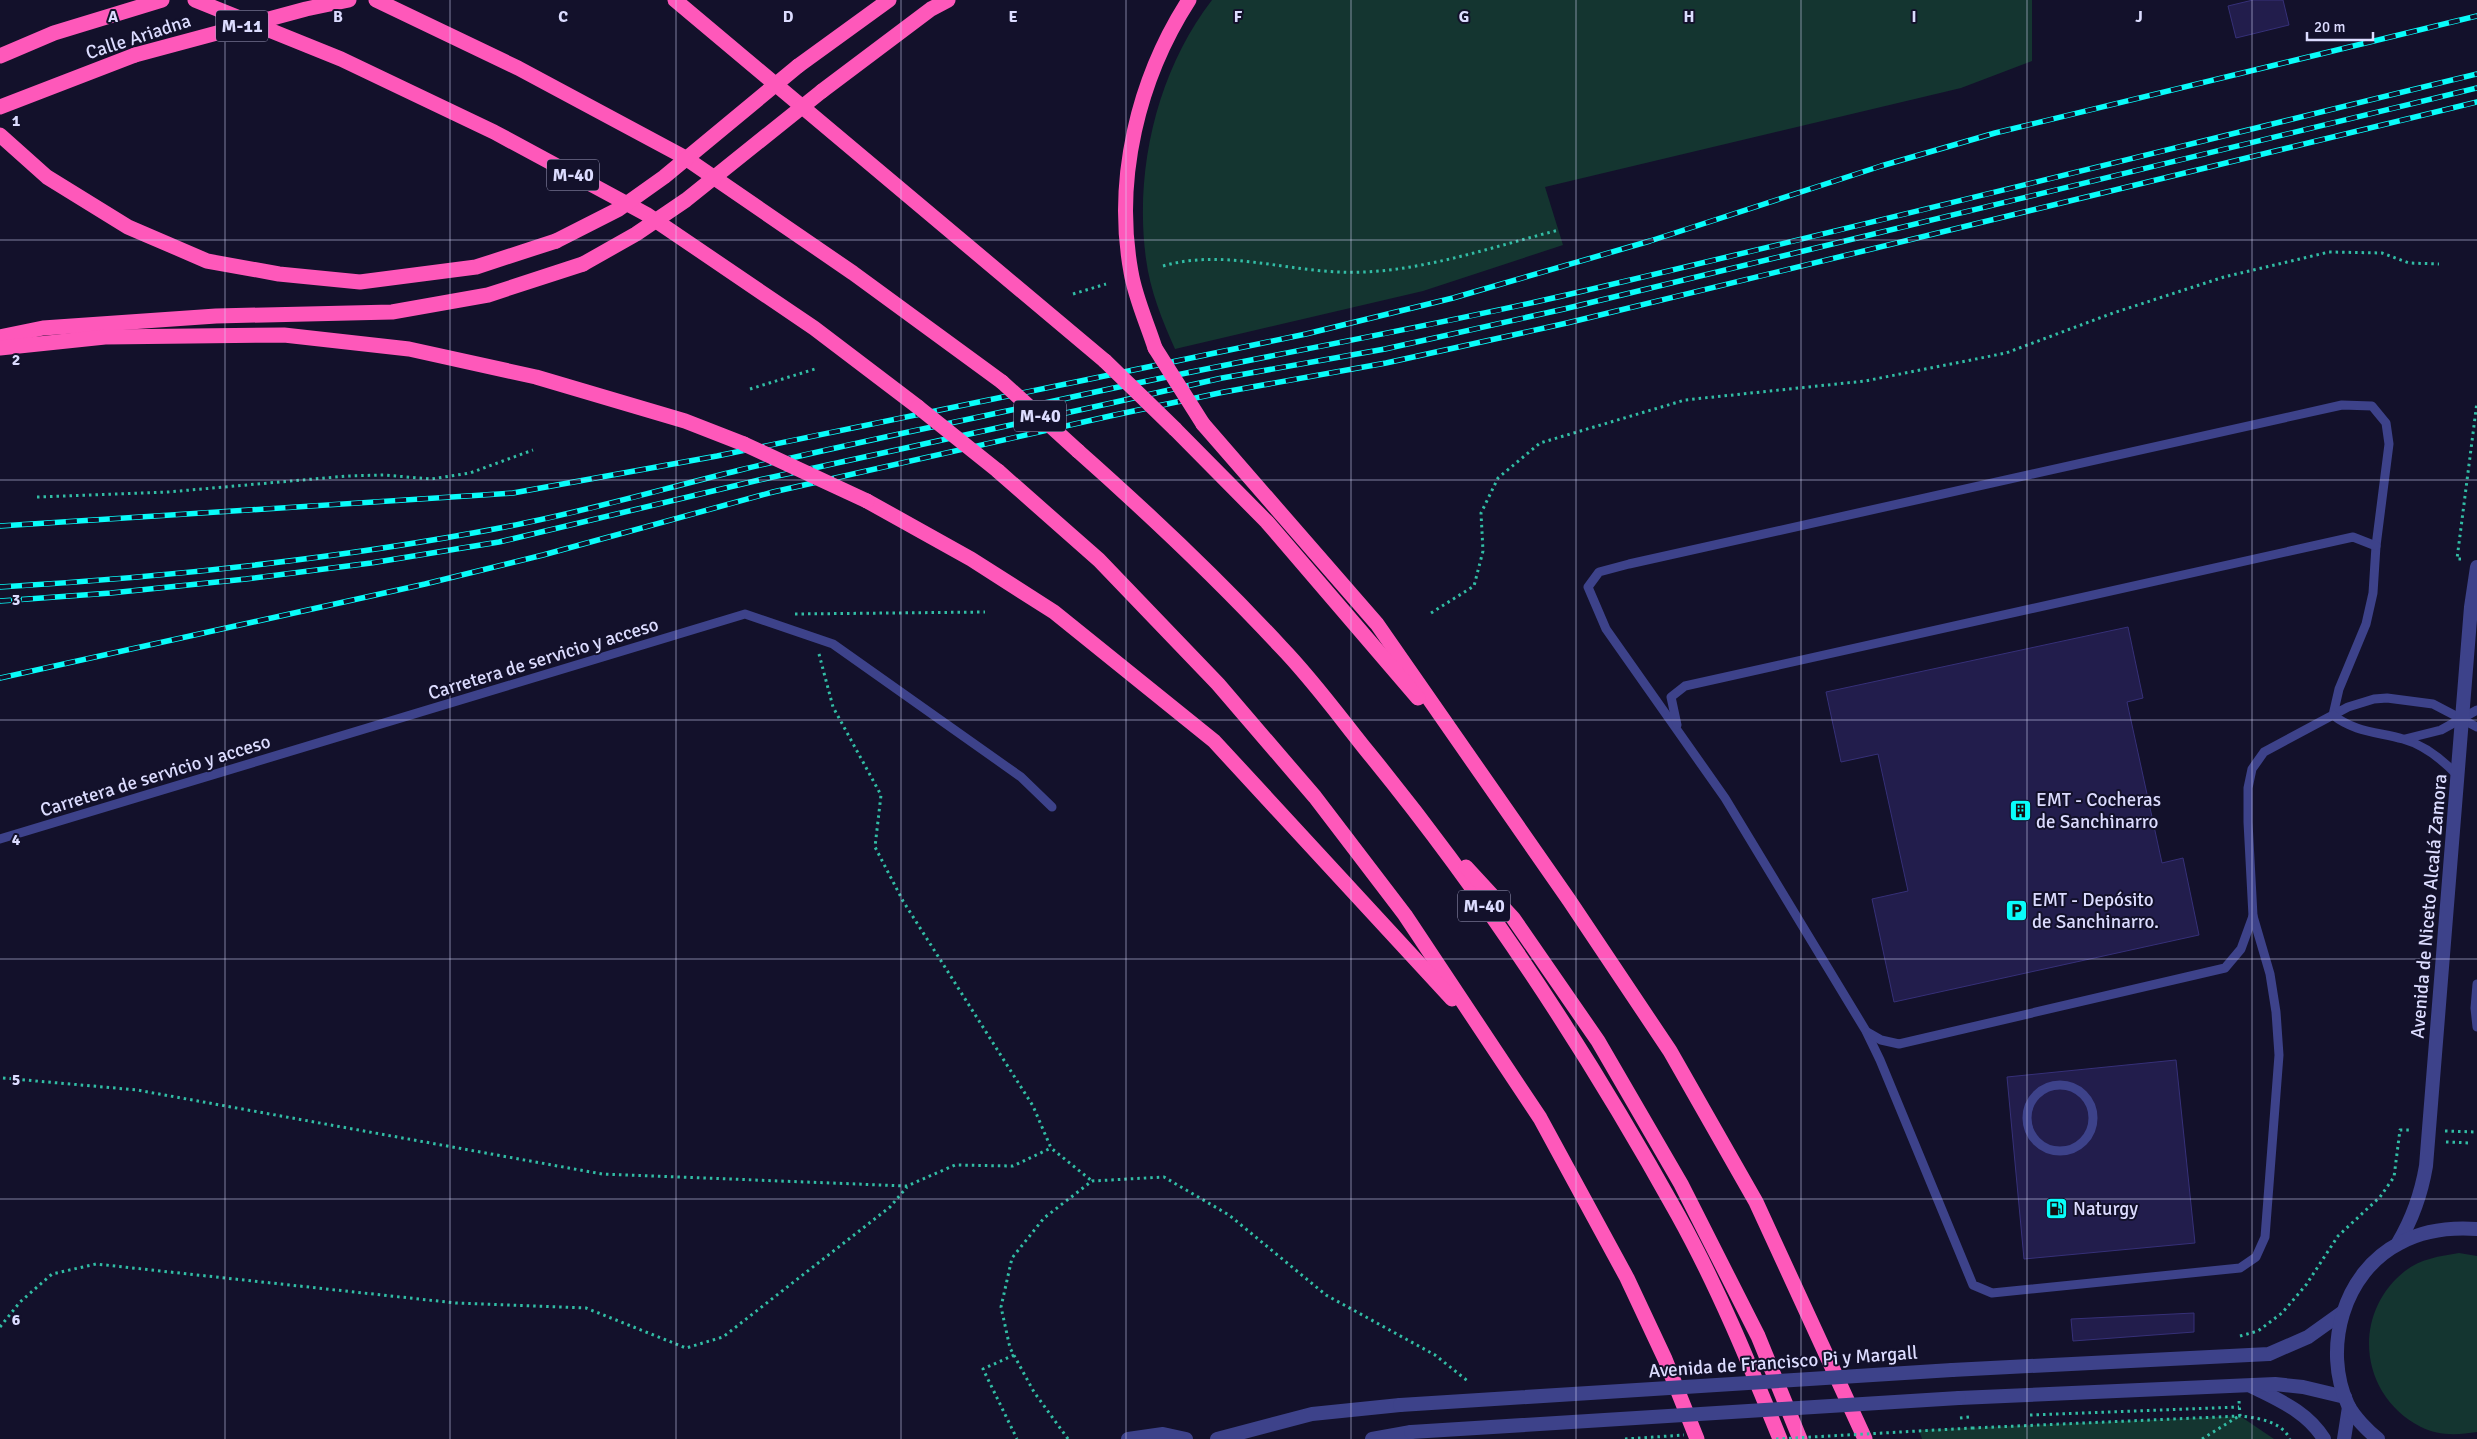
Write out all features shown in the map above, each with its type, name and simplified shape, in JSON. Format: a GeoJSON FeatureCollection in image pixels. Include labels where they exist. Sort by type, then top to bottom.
{"type":"FeatureCollection","features":[{"type":"Feature","properties":{"kind":"highway","name":"Calle Ariadna"},"geometry":{"type":"LineString","coordinates":[[0,56],[54,33],[162,0]]}},
{"type":"Feature","properties":{"kind":"highway","name":"M-40"},"geometry":{"type":"LineString","coordinates":[[195,0],[340,59],[404,89],[494,132],[646,214],[814,328],[918,407],[998,471],[1099,560],[1237,706],[1315,797],[1405,915],[1540,1118],[1627,1278],[1664,1359],[1697,1439]]}},
{"type":"Feature","properties":{"kind":"highway","name":"Calle Ariadna"},"geometry":{"type":"LineString","coordinates":[[2,106],[135,55],[349,0]]}},
{"type":"Feature","properties":{"kind":"highway","name":"M-40"},"geometry":{"type":"LineString","coordinates":[[376,0],[518,68],[684,157],[853,273],[1002,382],[1154,518],[1283,648],[1417,812],[1514,948],[1588,1062],[1679,1217],[1739,1340],[1778,1439]]}},
{"type":"Feature","properties":{"kind":"highway"},"geometry":{"type":"LineString","coordinates":[[675,0],[1105,361],[1267,522],[1476,769]]}},
{"type":"Feature","properties":{"kind":"highway"},"geometry":{"type":"LineString","coordinates":[[0,135],[47,177],[120,222],[207,261],[278,274],[360,282],[476,267],[556,241],[619,209],[664,177],[798,66],[889,0]]}},
{"type":"Feature","properties":{"kind":"highway"},"geometry":{"type":"LineString","coordinates":[[0,337],[43,328],[216,316],[392,312],[488,295],[583,264],[636,234],[686,200],[822,91],[931,9],[948,0]]}},
{"type":"Feature","properties":{"kind":"highway"},"geometry":{"type":"LineString","coordinates":[[1189,0],[1173,24],[1151,74],[1136,125],[1127,174],[1125,227],[1131,274],[1155,348],[1203,424],[1377,624],[1476,769],[1569,900],[1670,1051],[1756,1202],[1865,1439]]}},
{"type":"Feature","properties":{"kind":"highway"},"geometry":{"type":"LineString","coordinates":[[0,348],[105,337],[284,334],[409,348],[536,377],[685,422],[744,444],[867,501],[971,559],[1054,612],[1214,741],[1486,1036]]}},
{"type":"Feature","properties":{"kind":"highway"},"geometry":{"type":"LineString","coordinates":[[1417,812],[1513,918],[1598,1041],[1682,1184],[1758,1336],[1800,1439]]}},
{"type":"Feature","properties":{"kind":"street","name":"Avenida de Niceto Alcalá Zamora"},"geometry":{"type":"LineString","coordinates":[[2398,1243],[2412,1220],[2421,1195],[2426,1166],[2471,607],[2477,567]]}},
{"type":"Feature","properties":{"kind":"street"},"geometry":{"type":"LineString","coordinates":[[2344,1439],[2347,1402],[2337,1361],[2338,1336],[2343,1312],[2352,1291],[2364,1272],[2380,1256],[2398,1243],[2423,1233],[2450,1228],[2477,1229]]}},
{"type":"Feature","properties":{"kind":"street","name":"Avenida de Francisco Pi y Margall"},"geometry":{"type":"LineString","coordinates":[[1217,1439],[1312,1414],[1400,1405],[1952,1370],[2270,1354],[2308,1337],[2343,1312]]}},
{"type":"Feature","properties":{"kind":"street"},"geometry":{"type":"LineString","coordinates":[[1372,1439],[1411,1432],[1959,1398],[2275,1384],[2303,1387],[2347,1402],[2378,1439]]}},
{"type":"Feature","properties":{"kind":"street"},"geometry":{"type":"LineString","coordinates":[[2250,1385],[2288,1404],[2306,1417],[2324,1439]]}},
{"type":"Feature","properties":{"kind":"street"},"geometry":{"type":"LineString","coordinates":[[1128,1439],[1163,1434],[1186,1439]]}},
{"type":"Feature","properties":{"kind":"lane"},"geometry":{"type":"LineString","coordinates":[[2333,715],[2339,689],[2366,624],[2373,593],[2376,546],[2389,444],[2386,423],[2372,406],[2342,405],[1629,564],[1599,572],[1588,587],[1606,629],[1725,798],[1866,1031],[1880,1060],[1974,1285],[1992,1293],[2240,1268],[2256,1257],[2265,1237],[2279,1056],[2276,1012],[2270,974],[2253,916],[2248,822],[2248,788],[2252,769],[2264,752],[2333,715],[2362,702],[2386,698],[2433,704],[2477,727]]}},
{"type":"Feature","properties":{"kind":"lane"},"geometry":{"type":"LineString","coordinates":[[1678,730],[1671,697],[1685,686],[2353,537],[2376,546]]}},
{"type":"Feature","properties":{"kind":"lane","name":"Carretera de servicio y acceso"},"geometry":{"type":"LineString","coordinates":[[0,839],[745,614],[833,644],[1021,777],[1052,806]]}},
{"type":"Feature","properties":{"kind":"lane"},"geometry":{"type":"LineString","coordinates":[[2404,740],[2431,734],[2462,720],[2477,710]]}},
{"type":"Feature","properties":{"kind":"lane"},"geometry":{"type":"LineString","coordinates":[[2333,715],[2358,730],[2404,740],[2436,756],[2458,776]]}},
{"type":"Feature","properties":{"kind":"lane"},"geometry":{"type":"LineString","coordinates":[[1866,1031],[1881,1040],[1899,1044],[2225,968],[2241,949],[2253,916]]}},
{"type":"Feature","properties":{"kind":"lane"},"geometry":{"type":"LineString","coordinates":[[2477,984],[2475,1008],[2477,1027]]}},
{"type":"Feature","properties":{"kind":"lane"},"geometry":{"type":"LineString","coordinates":[[2054,1085],[2065,1085],[2076,1089],[2090,1104],[2092,1126],[2087,1135],[2071,1148],[2050,1149],[2040,1144],[2032,1136],[2028,1126],[2028,1110],[2035,1096],[2044,1089],[2054,1085]]}},
{"type":"Feature","properties":{"kind":"path"},"geometry":{"type":"LineString","coordinates":[[1164,266],[1186,260],[1211,258],[1340,272],[1400,270],[1559,230]]}},
{"type":"Feature","properties":{"kind":"path"},"geometry":{"type":"LineString","coordinates":[[1431,613],[1474,586],[1483,551],[1481,513],[1498,478],[1540,443],[1685,400],[1865,381],[2006,354],[2113,313],[2215,280],[2329,252],[2382,254],[2409,263],[2439,264]]}},
{"type":"Feature","properties":{"kind":"path"},"geometry":{"type":"LineString","coordinates":[[1072,294],[1106,284]]}},
{"type":"Feature","properties":{"kind":"path"},"geometry":{"type":"LineString","coordinates":[[750,388],[815,369]]}},
{"type":"Feature","properties":{"kind":"path"},"geometry":{"type":"LineString","coordinates":[[2457,559],[2477,402]]}},
{"type":"Feature","properties":{"kind":"path"},"geometry":{"type":"LineString","coordinates":[[37,497],[168,492],[347,476],[384,475],[431,479],[470,473],[533,450]]}},
{"type":"Feature","properties":{"kind":"path"},"geometry":{"type":"LineString","coordinates":[[765,620],[801,613],[985,612]]}},
{"type":"Feature","properties":{"kind":"path"},"geometry":{"type":"LineString","coordinates":[[815,638],[833,707],[881,795],[874,847],[903,901],[1033,1106],[1051,1148],[1092,1181]]}},
{"type":"Feature","properties":{"kind":"path"},"geometry":{"type":"LineString","coordinates":[[3,1078],[137,1090],[602,1174],[907,1186],[955,1165],[1013,1166],[1051,1148]]}},
{"type":"Feature","properties":{"kind":"path"},"geometry":{"type":"LineString","coordinates":[[2236,1337],[2258,1331],[2282,1313],[2306,1284],[2338,1236],[2380,1198],[2394,1177],[2400,1130]]}},
{"type":"Feature","properties":{"kind":"path"},"geometry":{"type":"LineString","coordinates":[[2446,1132],[2477,1132]]}},
{"type":"Feature","properties":{"kind":"path"},"geometry":{"type":"LineString","coordinates":[[2446,1142],[2471,1142]]}},
{"type":"Feature","properties":{"kind":"path"},"geometry":{"type":"LineString","coordinates":[[1068,1439],[1034,1392],[1014,1355],[1000,1307],[1012,1258],[1044,1218],[1092,1181],[1164,1177],[1229,1215],[1326,1295],[1435,1355],[1472,1384]]}},
{"type":"Feature","properties":{"kind":"path"},"geometry":{"type":"LineString","coordinates":[[0,1327],[20,1302],[52,1274],[96,1264],[456,1303],[586,1308],[686,1348],[723,1337],[890,1207],[907,1186]]}},
{"type":"Feature","properties":{"kind":"path"},"geometry":{"type":"LineString","coordinates":[[1014,1355],[983,1369],[1017,1439]]}},
{"type":"Feature","properties":{"kind":"path"},"geometry":{"type":"LineString","coordinates":[[2239,1400],[2240,1416]]}},
{"type":"Feature","properties":{"kind":"path"},"geometry":{"type":"LineString","coordinates":[[2027,1415],[2239,1407]]}},
{"type":"Feature","properties":{"kind":"path"},"geometry":{"type":"LineString","coordinates":[[2202,1439],[2240,1416]]}},
{"type":"Feature","properties":{"kind":"path"},"geometry":{"type":"LineString","coordinates":[[1778,1439],[2240,1416],[2264,1419],[2288,1434],[2290,1439]]}},
{"type":"Feature","properties":{"kind":"path"},"geometry":{"type":"LineString","coordinates":[[1969,1417],[1979,1417]]}},
{"type":"Feature","properties":{"kind":"green space"},"geometry":{"type":"Polygon","coordinates":[[[1212,0],[2032,0],[2032,61],[1961,88],[1545,187],[1563,245],[1423,291],[1175,349],[1157,305],[1146,259],[1143,226],[1147,157],[1154,123],[1164,90],[1177,58],[1193,28],[1212,0]]]}},
{"type":"Feature","properties":{"kind":"green space"},"geometry":{"type":"Polygon","coordinates":[[[2459,1253],[2477,1256],[2477,1432],[2448,1434],[2434,1432],[2421,1427],[2400,1413],[2385,1395],[2374,1375],[2370,1353],[2370,1331],[2376,1309],[2388,1289],[2405,1271],[2424,1261],[2459,1253]]]}},
{"type":"Feature","properties":{"kind":"green space"},"geometry":{"type":"Polygon","coordinates":[[[2240,1416],[2274,1439],[1922,1439],[1919,1430],[2240,1416]]]}},
{"type":"Feature","properties":{"kind":"building"},"geometry":{"type":"Polygon","coordinates":[[[2253,0],[2283,0],[2289,25],[2236,38],[2228,6],[2253,0]]]}},
{"type":"Feature","properties":{"kind":"building","name":"EMT - Cocheras de Sanchinarro"},"geometry":{"type":"Polygon","coordinates":[[[2128,627],[2143,698],[2127,702],[2162,863],[2183,858],[2199,935],[1894,1002],[1872,899],[1908,891],[1878,754],[1841,762],[1826,692],[2128,627]]]}},
{"type":"Feature","properties":{"kind":"building"},"geometry":{"type":"Polygon","coordinates":[[[2176,1060],[2195,1243],[2024,1259],[2007,1077],[2176,1060]]]}},
{"type":"Feature","properties":{"kind":"building"},"geometry":{"type":"Polygon","coordinates":[[[2194,1313],[2194,1332],[2073,1341],[2071,1319],[2194,1313]]]}},
{"type":"Feature","properties":{"kind":"railway"},"geometry":{"type":"LineString","coordinates":[[0,526],[513,493],[717,456],[1306,334],[1453,298],[1650,241],[1881,166],[1995,133],[2477,16]]}},
{"type":"Feature","properties":{"kind":"railway"},"geometry":{"type":"LineString","coordinates":[[0,587],[127,578],[254,565],[380,548],[535,521],[861,442],[1562,296],[2477,74]]}},
{"type":"Feature","properties":{"kind":"railway"},"geometry":{"type":"LineString","coordinates":[[0,601],[111,593],[246,579],[371,563],[499,542],[759,480],[1222,378],[1385,349],[1564,309],[2477,88]]}},
{"type":"Feature","properties":{"kind":"railway"},"geometry":{"type":"LineString","coordinates":[[0,678],[425,584],[543,555],[773,492],[1110,416],[1224,392],[1386,363],[1567,323],[2477,102]]}},
{"type":"Feature","properties":{"kind":"place","name":"EMT - Cocheras de Sanchinarro"},"geometry":{"type":"Point","coordinates":[2020,810]}},
{"type":"Feature","properties":{"kind":"place","name":"EMT - Depósito de Sanchinarro."},"geometry":{"type":"Point","coordinates":[2016,910]}},
{"type":"Feature","properties":{"kind":"place","name":"Naturgy"},"geometry":{"type":"Point","coordinates":[2057,1208]}}]}
